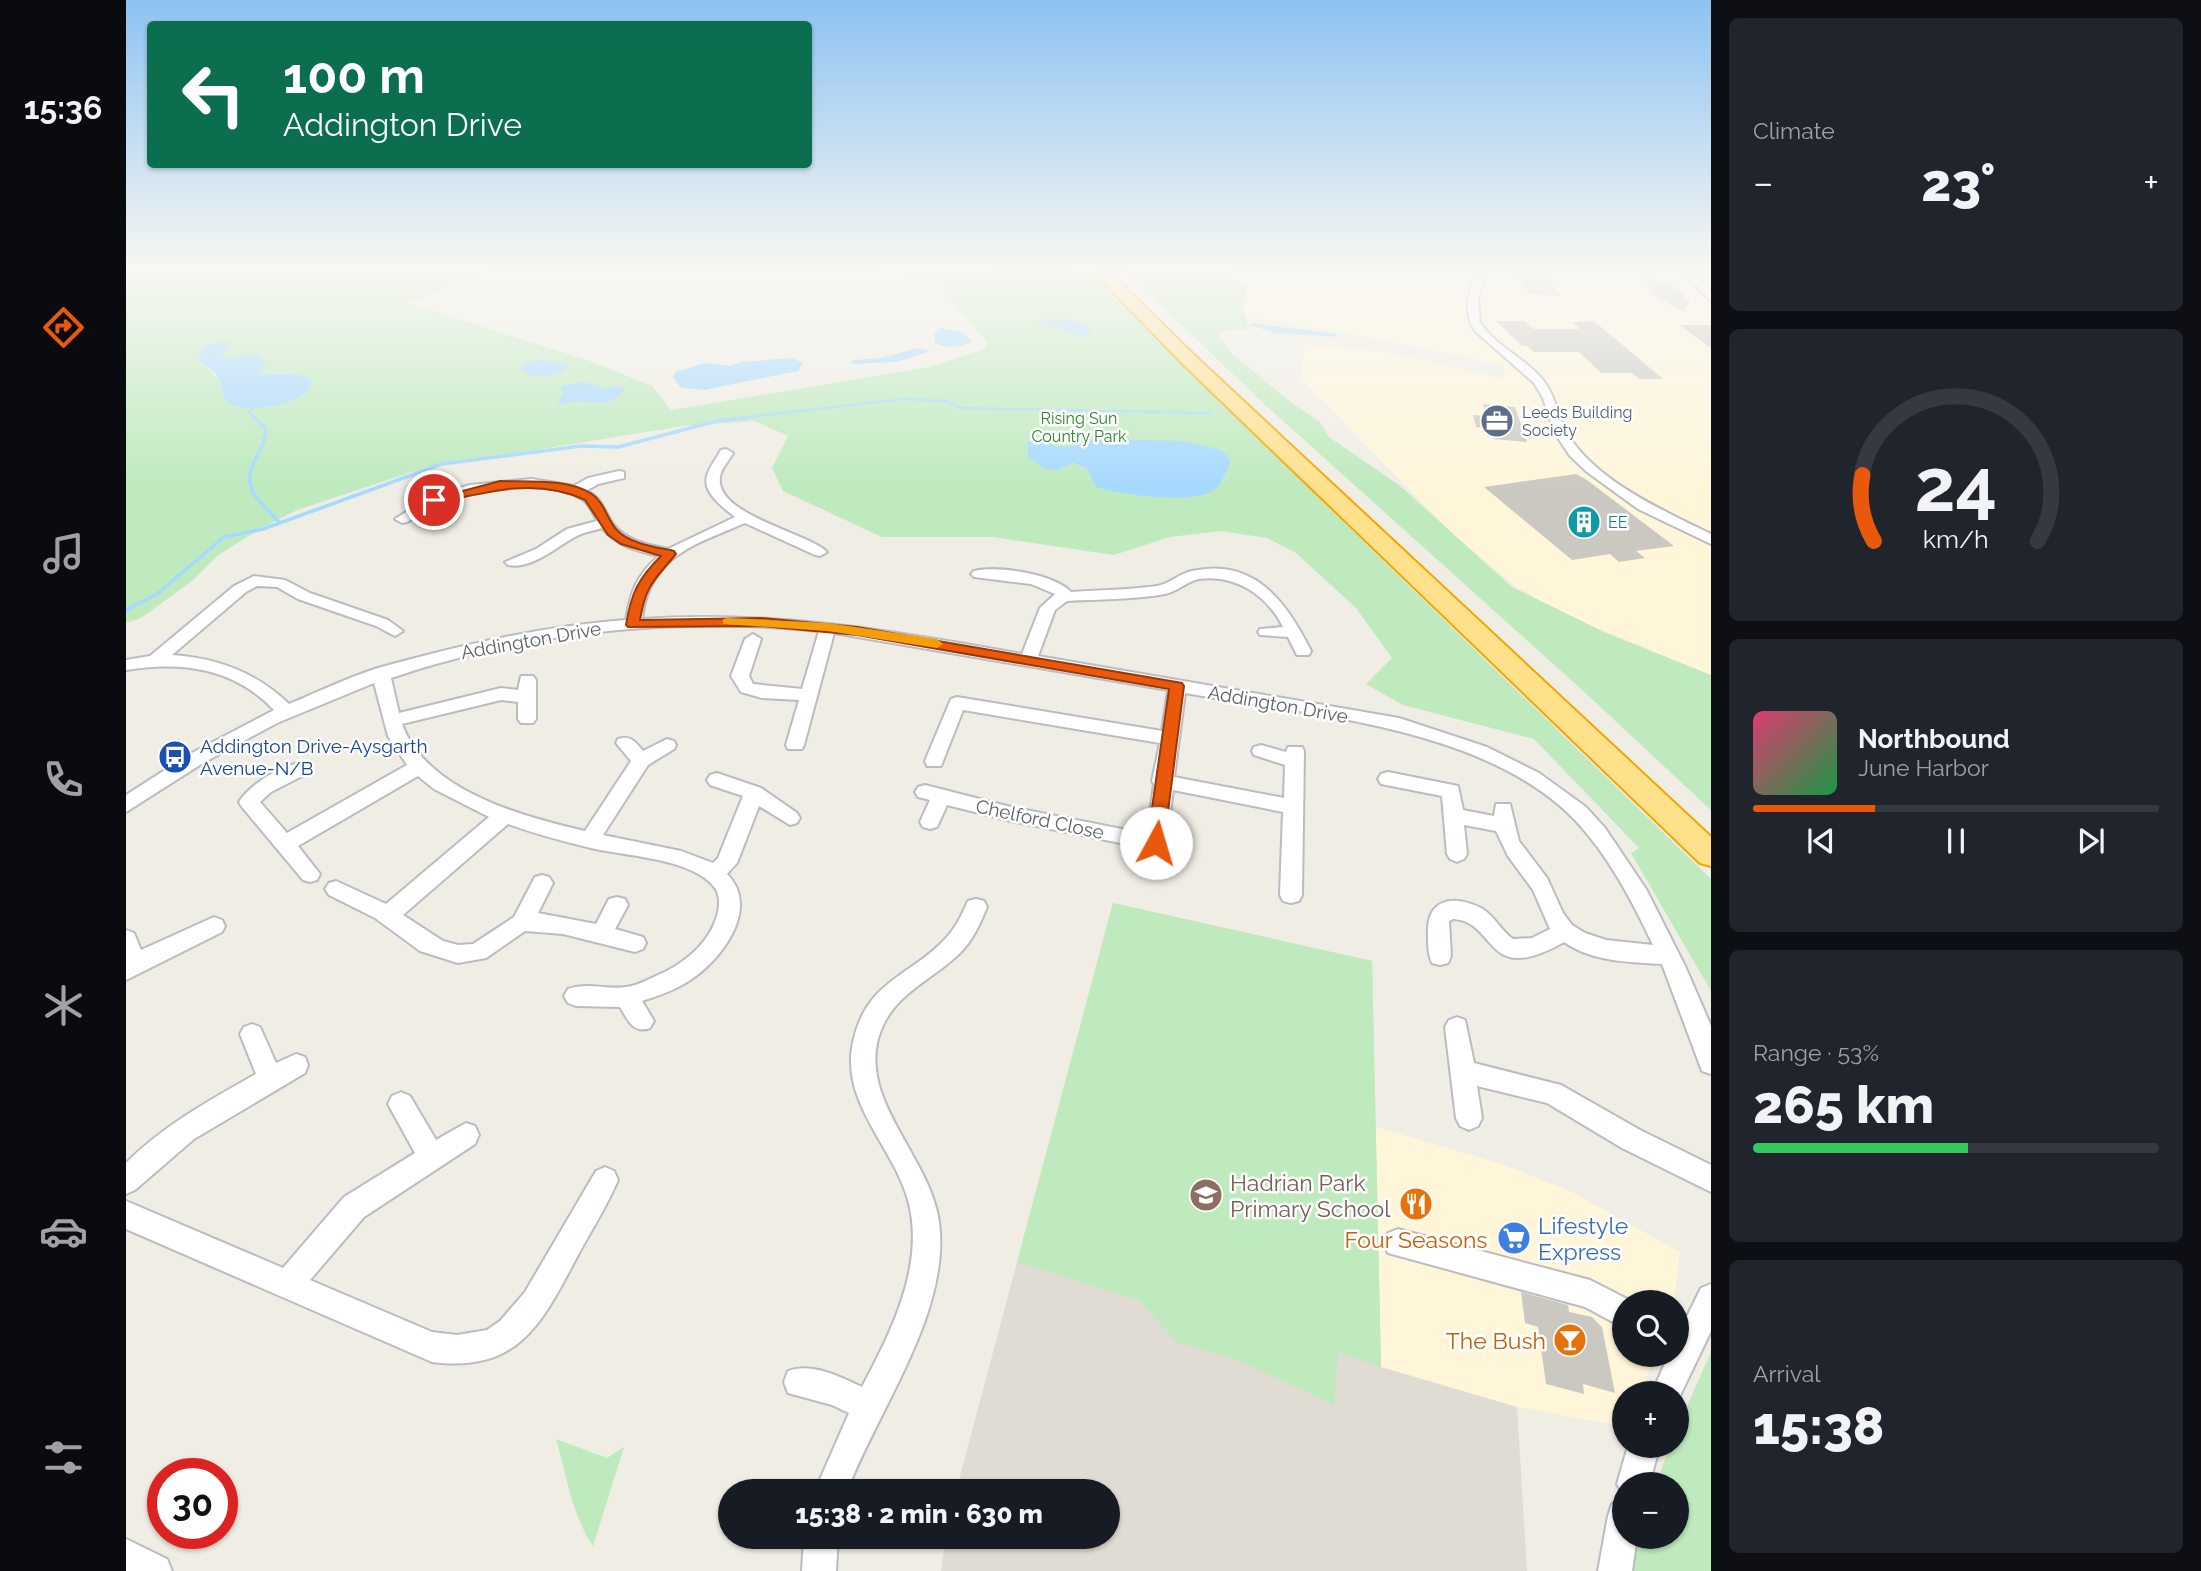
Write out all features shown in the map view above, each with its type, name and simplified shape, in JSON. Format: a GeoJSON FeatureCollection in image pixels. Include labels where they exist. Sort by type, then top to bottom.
{"type":"FeatureCollection","features":[{"type":"Feature","properties":{"kind":"highway"},"geometry":{"type":"LineString","coordinates":[[1172,343],[1711,855]]}},
{"type":"Feature","properties":{"kind":"highway"},"geometry":{"type":"LineString","coordinates":[[1188,343],[1711,830]]}},
{"type":"Feature","properties":{"kind":"street"},"geometry":{"type":"LineString","coordinates":[[1495,343],[1535,378],[1546,392],[1560,432],[1592,470],[1643,506],[1711,541]]}},
{"type":"Feature","properties":{"kind":"street"},"geometry":{"type":"LineString","coordinates":[[726,453],[715,470],[713,482],[721,497],[746,518],[820,552]]}},
{"type":"Feature","properties":{"kind":"street"},"geometry":{"type":"LineString","coordinates":[[575,491],[593,481],[619,475]]}},
{"type":"Feature","properties":{"kind":"street"},"geometry":{"type":"LineString","coordinates":[[402,519],[434,500],[500,484],[549,485],[589,497],[606,523],[625,542],[669,554]]}},
{"type":"Feature","properties":{"kind":"street"},"geometry":{"type":"LineString","coordinates":[[633,625],[638,595],[651,573],[669,554],[746,518]]}},
{"type":"Feature","properties":{"kind":"street"},"geometry":{"type":"LineString","coordinates":[[513,562],[541,552],[572,532],[606,523]]}},
{"type":"Feature","properties":{"kind":"street"},"geometry":{"type":"LineString","coordinates":[[979,574],[1035,578],[1055,586],[1063,592],[1063,597]]}},
{"type":"Feature","properties":{"kind":"street"},"geometry":{"type":"LineString","coordinates":[[1028,660],[1048,608],[1063,597],[1164,590],[1194,575],[1216,574],[1244,579],[1267,594],[1294,632],[1303,651]]}},
{"type":"Feature","properties":{"kind":"street"},"geometry":{"type":"LineString","coordinates":[[156,660],[240,589],[254,581],[270,580],[280,583],[304,596],[382,623],[395,631]]}},
{"type":"Feature","properties":{"kind":"street","name":"Addington Drive"},"geometry":{"type":"LineString","coordinates":[[126,806],[198,757],[285,711],[381,673],[506,642],[633,625],[729,622],[828,627],[1399,724],[1480,751],[1530,777],[1564,801],[1597,831],[1622,864],[1687,993],[1711,1063]]}},
{"type":"Feature","properties":{"kind":"street"},"geometry":{"type":"LineString","coordinates":[[791,738],[809,695],[828,627]]}},
{"type":"Feature","properties":{"kind":"street"},"geometry":{"type":"LineString","coordinates":[[1266,632],[1294,632]]}},
{"type":"Feature","properties":{"kind":"street"},"geometry":{"type":"LineString","coordinates":[[753,639],[740,676],[747,688],[762,692],[809,695]]}},
{"type":"Feature","properties":{"kind":"street"},"geometry":{"type":"LineString","coordinates":[[126,665],[156,660],[200,664],[237,672],[257,683],[285,711]]}},
{"type":"Feature","properties":{"kind":"street"},"geometry":{"type":"LineString","coordinates":[[381,673],[392,721],[402,745],[418,767],[456,793],[504,816],[590,840],[682,859],[714,874],[728,891],[730,911],[723,932],[703,958],[680,975],[626,997],[576,996]]}},
{"type":"Feature","properties":{"kind":"street","name":"Chelford Close"},"geometry":{"type":"LineString","coordinates":[[930,822],[933,794],[1155,851],[1162,780],[1177,686]]}},
{"type":"Feature","properties":{"kind":"street"},"geometry":{"type":"LineString","coordinates":[[392,721],[527,689],[527,719]]}},
{"type":"Feature","properties":{"kind":"street"},"geometry":{"type":"LineString","coordinates":[[934,761],[957,703],[1169,738]]}},
{"type":"Feature","properties":{"kind":"street"},"geometry":{"type":"LineString","coordinates":[[625,743],[640,760]]}},
{"type":"Feature","properties":{"kind":"street"},"geometry":{"type":"LineString","coordinates":[[590,840],[640,760],[667,745]]}},
{"type":"Feature","properties":{"kind":"street"},"geometry":{"type":"LineString","coordinates":[[1261,751],[1295,756],[1291,895]]}},
{"type":"Feature","properties":{"kind":"street"},"geometry":{"type":"LineString","coordinates":[[284,844],[418,767]]}},
{"type":"Feature","properties":{"kind":"street"},"geometry":{"type":"LineString","coordinates":[[299,769],[264,787],[249,802],[310,874]]}},
{"type":"Feature","properties":{"kind":"street"},"geometry":{"type":"LineString","coordinates":[[1388,779],[1451,791],[1457,854]]}},
{"type":"Feature","properties":{"kind":"street"},"geometry":{"type":"LineString","coordinates":[[717,780],[754,793],[790,818]]}},
{"type":"Feature","properties":{"kind":"street"},"geometry":{"type":"LineString","coordinates":[[1162,780],[1293,807]]}},
{"type":"Feature","properties":{"kind":"street"},"geometry":{"type":"LineString","coordinates":[[714,874],[727,863],[754,793]]}},
{"type":"Feature","properties":{"kind":"street"},"geometry":{"type":"LineString","coordinates":[[388,915],[504,816]]}},
{"type":"Feature","properties":{"kind":"street"},"geometry":{"type":"LineString","coordinates":[[1454,816],[1503,817],[1507,840],[1540,884],[1564,932],[1584,943],[1609,950],[1669,955]]}},
{"type":"Feature","properties":{"kind":"street"},"geometry":{"type":"LineString","coordinates":[[335,889],[388,915],[418,941],[443,951],[462,954],[480,951],[522,922],[542,883]]}},
{"type":"Feature","properties":{"kind":"street"},"geometry":{"type":"LineString","coordinates":[[601,936],[617,905]]}},
{"type":"Feature","properties":{"kind":"street"},"geometry":{"type":"LineString","coordinates":[[835,1479],[850,1439],[897,1352],[910,1321],[918,1295],[926,1249],[924,1206],[918,1189],[880,1124],[866,1087],[863,1057],[865,1040],[885,999],[898,984],[954,945],[969,928],[976,907]]}},
{"type":"Feature","properties":{"kind":"street"},"geometry":{"type":"LineString","coordinates":[[1440,956],[1438,919],[1445,911],[1461,910],[1477,917],[1499,944],[1517,949],[1532,947],[1564,932]]}},
{"type":"Feature","properties":{"kind":"street"},"geometry":{"type":"LineString","coordinates":[[522,922],[541,922],[635,943]]}},
{"type":"Feature","properties":{"kind":"street"},"geometry":{"type":"LineString","coordinates":[[126,939],[131,968],[214,926]]}},
{"type":"Feature","properties":{"kind":"street"},"geometry":{"type":"LineString","coordinates":[[626,997],[642,1021]]}},
{"type":"Feature","properties":{"kind":"street"},"geometry":{"type":"LineString","coordinates":[[1457,1027],[1469,1118]]}},
{"type":"Feature","properties":{"kind":"street"},"geometry":{"type":"LineString","coordinates":[[252,1034],[270,1079]]}},
{"type":"Feature","properties":{"kind":"street"},"geometry":{"type":"LineString","coordinates":[[126,1181],[175,1136],[296,1065]]}},
{"type":"Feature","properties":{"kind":"street"},"geometry":{"type":"LineString","coordinates":[[1464,1072],[1552,1093],[1631,1139],[1711,1179]]}},
{"type":"Feature","properties":{"kind":"street"},"geometry":{"type":"LineString","coordinates":[[401,1104],[432,1157]]}},
{"type":"Feature","properties":{"kind":"street"},"geometry":{"type":"LineString","coordinates":[[288,1284],[354,1208],[466,1135]]}},
{"type":"Feature","properties":{"kind":"street"},"geometry":{"type":"LineString","coordinates":[[126,1215],[432,1347],[455,1352],[478,1349],[497,1342],[516,1329],[529,1313],[605,1180]]}},
{"type":"Feature","properties":{"kind":"street"},"geometry":{"type":"LineString","coordinates":[[1398,1243],[1590,1294],[1612,1306]]}},
{"type":"Feature","properties":{"kind":"street"},"geometry":{"type":"LineString","coordinates":[[1689,1335],[1711,1298]]}},
{"type":"Feature","properties":{"kind":"street"},"geometry":{"type":"LineString","coordinates":[[799,1382],[834,1390],[867,1405]]}},
{"type":"Feature","properties":{"kind":"street"},"geometry":{"type":"LineString","coordinates":[[819,1571],[820,1549]]}},
{"type":"Feature","properties":{"kind":"street"},"geometry":{"type":"LineString","coordinates":[[1615,1571],[1619,1549]]}},
{"type":"Feature","properties":{"kind":"street"},"geometry":{"type":"LineString","coordinates":[[126,1556],[155,1571]]}},
{"type":"Feature","properties":{"kind":"shaded area"},"geometry":{"type":"Polygon","coordinates":[[[1399,343],[1711,343],[1711,675],[1555,610],[1513,584],[1453,534],[1301,379],[1304,345],[1392,353],[1504,379],[1502,365],[1399,343]]]}},
{"type":"Feature","properties":{"kind":"shaded area","name":"Hadrian Park Primary School"},"geometry":{"type":"Polygon","coordinates":[[[1113,903],[1372,961],[1381,1367],[1517,1407],[1527,1571],[941,1571],[944,1549],[1120,1549],[1120,1479],[959,1479],[1113,903]]]}},
{"type":"Feature","properties":{"kind":"shaded area"},"geometry":{"type":"Polygon","coordinates":[[[1376,1127],[1502,1164],[1570,1191],[1680,1252],[1675,1290],[1612,1290],[1612,1367],[1651,1367],[1644,1381],[1612,1381],[1612,1424],[1517,1407],[1381,1367],[1376,1127]]]}},
{"type":"Feature","properties":{"kind":"green space","name":"Rising Sun Country Park"},"geometry":{"type":"Polygon","coordinates":[[[126,343],[534,343],[593,362],[652,386],[671,410],[929,367],[986,349],[987,343],[1166,343],[1333,512],[1711,879],[1711,991],[1631,853],[1639,848],[1534,739],[1403,705],[1366,684],[1392,658],[1356,608],[1296,553],[1267,538],[1221,531],[1170,537],[1114,555],[993,537],[882,537],[783,491],[772,468],[788,436],[755,421],[683,426],[424,468],[297,510],[258,530],[217,556],[192,581],[141,618],[126,623],[126,343]],[[234,359],[201,363],[220,380],[220,384],[239,407],[274,405],[308,392],[295,373],[282,372],[252,378],[234,359]]]}},
{"type":"Feature","properties":{"kind":"green space"},"geometry":{"type":"Polygon","coordinates":[[[1201,343],[1224,343],[1231,353],[1293,404],[1320,422],[1329,437],[1399,485],[1512,587],[1606,633],[1711,675],[1711,810],[1580,688],[1262,402],[1201,343]]]}},
{"type":"Feature","properties":{"kind":"green space"},"geometry":{"type":"Polygon","coordinates":[[[1113,903],[1372,961],[1381,1367],[1338,1352],[1334,1405],[1236,1359],[1176,1342],[1139,1300],[1017,1262],[1113,903]]]}},
{"type":"Feature","properties":{"kind":"green space"},"geometry":{"type":"Polygon","coordinates":[[[1711,1352],[1711,1571],[1630,1571],[1636,1549],[1689,1549],[1689,1472],[1660,1472],[1666,1458],[1689,1458],[1689,1402],[1711,1352]]]}},
{"type":"Feature","properties":{"kind":"green space"},"geometry":{"type":"Polygon","coordinates":[[[556,1439],[607,1458],[624,1447],[593,1546],[570,1494],[556,1439]]]}},
{"type":"Feature","properties":{"kind":"water"},"geometry":{"type":"Polygon","coordinates":[[[936,343],[968,343],[953,347],[936,343]]]}},
{"type":"Feature","properties":{"kind":"water"},"geometry":{"type":"Polygon","coordinates":[[[232,344],[219,357],[258,355],[266,363],[259,374],[295,373],[312,380],[311,388],[284,403],[258,408],[236,406],[224,397],[218,377],[198,359],[204,346],[232,344]]]}},
{"type":"Feature","properties":{"kind":"water"},"geometry":{"type":"Polygon","coordinates":[[[918,348],[931,351],[897,362],[851,364],[854,360],[881,358],[918,348]]]}},
{"type":"Feature","properties":{"kind":"water"},"geometry":{"type":"Polygon","coordinates":[[[792,358],[803,363],[798,371],[704,390],[681,388],[673,377],[676,372],[705,363],[730,366],[741,362],[792,358]]]}},
{"type":"Feature","properties":{"kind":"water"},"geometry":{"type":"Polygon","coordinates":[[[541,359],[569,366],[559,373],[546,376],[532,375],[521,370],[522,364],[541,359]]]}},
{"type":"Feature","properties":{"kind":"water"},"geometry":{"type":"Polygon","coordinates":[[[584,382],[603,388],[618,386],[626,389],[609,401],[557,403],[564,394],[560,388],[562,386],[584,382]]]}},
{"type":"Feature","properties":{"kind":"water"},"geometry":{"type":"Polygon","coordinates":[[[1036,438],[1057,447],[1074,446],[1082,441],[1098,439],[1181,441],[1221,450],[1231,461],[1218,486],[1205,494],[1175,498],[1121,493],[1096,487],[1087,468],[1072,462],[1055,470],[1039,465],[1028,457],[1027,442],[1036,438]]]}},
{"type":"Feature","properties":{"kind":"building"},"geometry":{"type":"Polygon","coordinates":[[[1519,343],[1621,343],[1663,379],[1639,379],[1632,373],[1601,373],[1579,352],[1534,352],[1527,346],[1519,343]]]}},
{"type":"Feature","properties":{"kind":"building","name":"Leeds Building Society"},"geometry":{"type":"Polygon","coordinates":[[[1483,404],[1515,407],[1527,442],[1493,439],[1490,428],[1476,427],[1473,415],[1486,416],[1483,404]]]}},
{"type":"Feature","properties":{"kind":"building","name":"EE"},"geometry":{"type":"Polygon","coordinates":[[[1576,474],[1674,546],[1636,551],[1645,558],[1619,562],[1610,554],[1572,560],[1484,487],[1576,474]]]}},
{"type":"Feature","properties":{"kind":"building","name":"The Bush"},"geometry":{"type":"Polygon","coordinates":[[[1521,1292],[1568,1305],[1569,1312],[1592,1317],[1602,1327],[1613,1381],[1612,1392],[1583,1384],[1584,1394],[1546,1384],[1538,1327],[1525,1323],[1521,1292]]]}},
{"type":"Feature","properties":{"kind":"waterway"},"geometry":{"type":"LineString","coordinates":[[731,419],[903,399],[944,401],[962,408],[1210,413]]}},
{"type":"Feature","properties":{"kind":"waterway"},"geometry":{"type":"LineString","coordinates":[[252,408],[249,413],[256,419]]}},
{"type":"Feature","properties":{"kind":"waterway"},"geometry":{"type":"LineString","coordinates":[[254,418],[266,428],[263,444],[251,470],[251,487],[259,501],[279,522]]}},
{"type":"Feature","properties":{"kind":"waterway"},"geometry":{"type":"LineString","coordinates":[[130,608],[126,610],[157,594],[224,537],[263,529],[442,464],[581,446],[618,447],[717,421],[746,418]]}},
{"type":"Feature","properties":{"kind":"slow traffic"},"geometry":{"type":"LineString","coordinates":[[728,622],[828,627],[937,644]]}},
{"type":"Feature","properties":{"kind":"place","name":"Leeds Building Society"},"geometry":{"type":"Point","coordinates":[1497,421]}},
{"type":"Feature","properties":{"kind":"place","name":"EE"},"geometry":{"type":"Point","coordinates":[1584,522]}},
{"type":"Feature","properties":{"kind":"place","name":"Addington Drive-Aysgarth Avenue-N/B"},"geometry":{"type":"Point","coordinates":[175,757]}},
{"type":"Feature","properties":{"kind":"place","name":"Hadrian Park Primary School"},"geometry":{"type":"Point","coordinates":[1206,1195]}},
{"type":"Feature","properties":{"kind":"place","name":"Four Seasons"},"geometry":{"type":"Point","coordinates":[1416,1204]}},
{"type":"Feature","properties":{"kind":"place","name":"Lifestyle Express"},"geometry":{"type":"Point","coordinates":[1514,1238]}},
{"type":"Feature","properties":{"kind":"place","name":"The Bush"},"geometry":{"type":"Point","coordinates":[1570,1340]}},
{"type":"Feature","properties":{"kind":"route"},"geometry":{"type":"LineString","coordinates":[[434,500],[500,484],[549,485],[589,497],[612,532],[625,542],[669,554],[651,573],[638,595],[633,625],[761,622],[857,631],[1177,686],[1162,780],[1156,843]]}}]}
